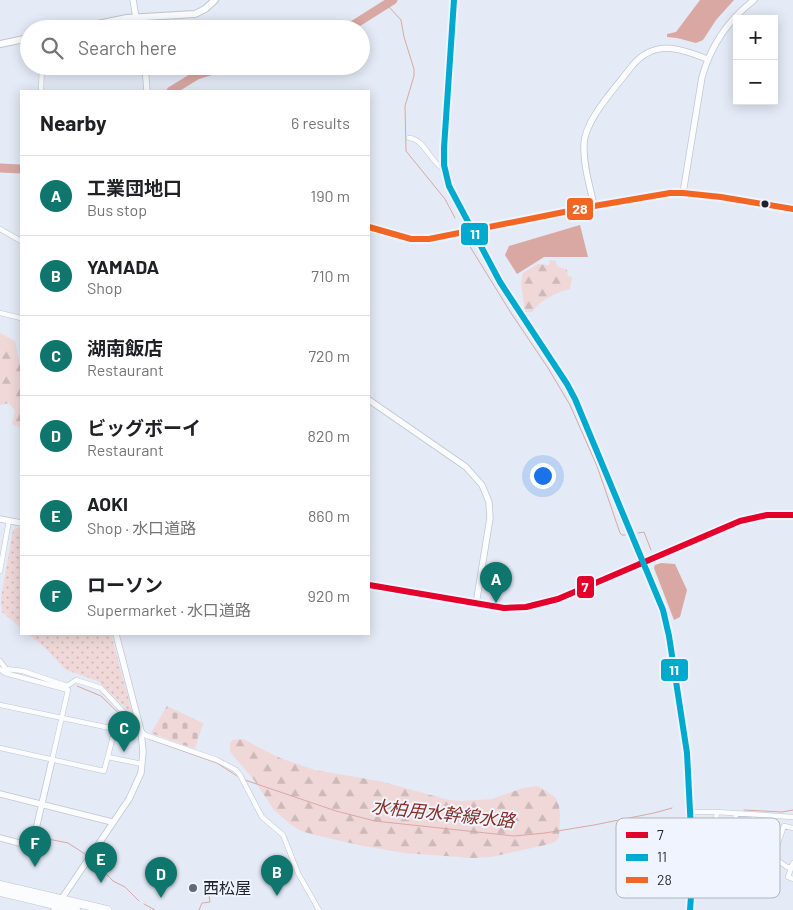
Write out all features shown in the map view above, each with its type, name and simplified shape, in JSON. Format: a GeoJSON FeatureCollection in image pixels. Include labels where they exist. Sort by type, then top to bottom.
{"type":"FeatureCollection","features":[{"type":"Feature","properties":{"kind":"highway"},"geometry":{"type":"LineString","coordinates":[[0,885],[58,905],[107,910]]}},
{"type":"Feature","properties":{"kind":"highway"},"geometry":{"type":"LineString","coordinates":[[0,892],[76,910]]}},
{"type":"Feature","properties":{"kind":"main road"},"geometry":{"type":"LineString","coordinates":[[120,20],[136,17],[195,14],[215,0]]}},
{"type":"Feature","properties":{"kind":"main road"},"geometry":{"type":"LineString","coordinates":[[454,0],[444,148],[445,170],[449,186],[500,282],[575,399],[663,610],[669,636],[687,753],[690,818]]}},
{"type":"Feature","properties":{"kind":"main road"},"geometry":{"type":"LineString","coordinates":[[0,44],[20,40]]}},
{"type":"Feature","properties":{"kind":"street"},"geometry":{"type":"LineString","coordinates":[[132,0],[136,20]]}},
{"type":"Feature","properties":{"kind":"street"},"geometry":{"type":"LineString","coordinates":[[683,193],[699,95],[707,59],[726,27],[738,12],[754,0]]}},
{"type":"Feature","properties":{"kind":"street"},"geometry":{"type":"LineString","coordinates":[[594,206],[584,156],[586,134],[590,122],[626,74],[642,56],[656,50],[676,48],[707,59]]}},
{"type":"Feature","properties":{"kind":"street"},"geometry":{"type":"LineString","coordinates":[[41,90],[42,75]]}},
{"type":"Feature","properties":{"kind":"street"},"geometry":{"type":"LineString","coordinates":[[146,75],[147,90]]}},
{"type":"Feature","properties":{"kind":"street"},"geometry":{"type":"LineString","coordinates":[[409,138],[414,138],[420,143],[435,163],[445,170]]}},
{"type":"Feature","properties":{"kind":"street"},"geometry":{"type":"LineString","coordinates":[[370,227],[411,239],[429,239],[594,206],[663,194],[683,193],[721,197],[793,209]]}},
{"type":"Feature","properties":{"kind":"street"},"geometry":{"type":"LineString","coordinates":[[0,229],[20,240]]}},
{"type":"Feature","properties":{"kind":"street"},"geometry":{"type":"LineString","coordinates":[[0,313],[20,318]]}},
{"type":"Feature","properties":{"kind":"street"},"geometry":{"type":"LineString","coordinates":[[370,401],[466,467],[482,485],[489,502],[490,518],[476,604]]}},
{"type":"Feature","properties":{"kind":"street"},"geometry":{"type":"LineString","coordinates":[[370,585],[476,604],[517,608],[545,603],[740,521],[767,515],[793,515]]}},
{"type":"Feature","properties":{"kind":"street"},"geometry":{"type":"LineString","coordinates":[[0,519],[20,523]]}},
{"type":"Feature","properties":{"kind":"street"},"geometry":{"type":"LineString","coordinates":[[0,571],[8,520]]}},
{"type":"Feature","properties":{"kind":"street"},"geometry":{"type":"LineString","coordinates":[[58,905],[129,799],[137,782],[142,764],[141,731],[116,635]]}},
{"type":"Feature","properties":{"kind":"street"},"geometry":{"type":"LineString","coordinates":[[0,661],[9,672],[68,690],[32,844],[0,838]]}},
{"type":"Feature","properties":{"kind":"street"},"geometry":{"type":"LineString","coordinates":[[0,669],[4,674],[23,671],[67,686],[76,680],[101,688],[145,735],[217,760],[236,770],[262,817],[283,835],[298,873],[319,910]]}},
{"type":"Feature","properties":{"kind":"street"},"geometry":{"type":"LineString","coordinates":[[0,705],[115,729],[104,771],[0,748]]}},
{"type":"Feature","properties":{"kind":"street"},"geometry":{"type":"LineString","coordinates":[[108,757],[142,764]]}},
{"type":"Feature","properties":{"kind":"street"},"geometry":{"type":"LineString","coordinates":[[0,794],[112,822]]}},
{"type":"Feature","properties":{"kind":"street"},"geometry":{"type":"LineString","coordinates":[[690,812],[793,816]]}},
{"type":"Feature","properties":{"kind":"street"},"geometry":{"type":"LineString","coordinates":[[716,818],[717,812]]}},
{"type":"Feature","properties":{"kind":"street"},"geometry":{"type":"LineString","coordinates":[[735,818],[736,814]]}},
{"type":"Feature","properties":{"kind":"street"},"geometry":{"type":"LineString","coordinates":[[780,836],[784,826],[793,828]]}},
{"type":"Feature","properties":{"kind":"street"},"geometry":{"type":"LineString","coordinates":[[780,862],[787,867],[792,865]]}},
{"type":"Feature","properties":{"kind":"street"},"geometry":{"type":"LineString","coordinates":[[792,865],[788,877],[793,879]]}},
{"type":"Feature","properties":{"kind":"green space"},"geometry":{"type":"Polygon","coordinates":[[[550,260],[556,261],[557,266],[567,270],[568,276],[572,277],[570,289],[549,297],[532,312],[525,312],[521,283],[523,273],[538,264],[549,265],[550,260]]]}},
{"type":"Feature","properties":{"kind":"green space"},"geometry":{"type":"Polygon","coordinates":[[[0,333],[15,341],[20,365],[20,428],[12,424],[15,411],[9,403],[0,405],[0,333]]]}},
{"type":"Feature","properties":{"kind":"green space"},"geometry":{"type":"Polygon","coordinates":[[[20,528],[20,627],[2,612],[1,598],[13,530],[20,528]]]}},
{"type":"Feature","properties":{"kind":"green space"},"geometry":{"type":"Polygon","coordinates":[[[29,635],[111,635],[133,715],[98,681],[66,670],[29,635]]]}},
{"type":"Feature","properties":{"kind":"green space"},"geometry":{"type":"Polygon","coordinates":[[[167,706],[203,723],[195,749],[151,733],[167,706]]]}},
{"type":"Feature","properties":{"kind":"green space"},"geometry":{"type":"Polygon","coordinates":[[[243,739],[280,758],[315,770],[379,781],[449,800],[492,799],[523,788],[538,786],[555,797],[559,805],[559,837],[555,842],[545,845],[491,857],[473,858],[404,853],[363,846],[301,831],[274,810],[254,780],[230,751],[230,743],[233,740],[243,739]]]}},
{"type":"Feature","properties":{"kind":"shaded area"},"geometry":{"type":"Polygon","coordinates":[[[700,0],[734,0],[716,20],[703,40],[696,43],[667,37],[667,34],[676,32],[700,0]]]}},
{"type":"Feature","properties":{"kind":"shaded area"},"geometry":{"type":"Polygon","coordinates":[[[580,225],[588,257],[544,257],[517,274],[505,255],[509,246],[580,225]]]}},
{"type":"Feature","properties":{"kind":"shaded area"},"geometry":{"type":"Polygon","coordinates":[[[661,563],[675,564],[687,590],[680,617],[674,620],[654,568],[655,565],[661,563]]]}},
{"type":"Feature","properties":{"kind":"waterway"},"geometry":{"type":"LineString","coordinates":[[361,20],[393,0]]}},
{"type":"Feature","properties":{"kind":"waterway"},"geometry":{"type":"LineString","coordinates":[[382,7],[389,7],[401,20],[414,69],[414,76],[405,106],[406,151],[445,199],[455,218]]}},
{"type":"Feature","properties":{"kind":"waterway"},"geometry":{"type":"LineString","coordinates":[[173,90],[197,75]]}},
{"type":"Feature","properties":{"kind":"waterway"},"geometry":{"type":"LineString","coordinates":[[0,168],[20,169]]}},
{"type":"Feature","properties":{"kind":"waterway"},"geometry":{"type":"LineString","coordinates":[[469,245],[570,405],[597,466],[620,533],[625,535]]}},
{"type":"Feature","properties":{"kind":"waterway"},"geometry":{"type":"LineString","coordinates":[[638,533],[644,532],[651,550]]}},
{"type":"Feature","properties":{"kind":"waterway","name":"水柏用水幹線水路"},"geometry":{"type":"LineString","coordinates":[[77,686],[101,696],[136,730]]}},
{"type":"Feature","properties":{"kind":"waterway","name":"水柏用水幹線水路"},"geometry":{"type":"LineString","coordinates":[[149,739],[217,763],[237,776]]}},
{"type":"Feature","properties":{"kind":"waterway","name":"水柏用水幹線水路"},"geometry":{"type":"LineString","coordinates":[[245,780],[336,811],[375,821],[514,836],[545,833],[616,821]]}},
{"type":"Feature","properties":{"kind":"waterway","name":"水柏用水幹線水路"},"geometry":{"type":"LineString","coordinates":[[629,818],[672,808]]}},
{"type":"Feature","properties":{"kind":"waterway","name":"水柏用水幹線水路"},"geometry":{"type":"LineString","coordinates":[[744,810],[782,812],[793,810]]}},
{"type":"Feature","properties":{"kind":"waterway"},"geometry":{"type":"LineString","coordinates":[[38,837],[68,843],[85,854]]}},
{"type":"Feature","properties":{"kind":"waterway"},"geometry":{"type":"LineString","coordinates":[[94,861],[113,881],[125,887],[139,901]]}},
{"type":"Feature","properties":{"kind":"waterway"},"geometry":{"type":"LineString","coordinates":[[199,910],[202,903],[210,902],[208,889]]}},
{"type":"Feature","properties":{"kind":"waterway"},"geometry":{"type":"LineString","coordinates":[[144,904],[155,910]]}},
{"type":"Feature","properties":{"kind":"transit line","name":"11"},"geometry":{"type":"LineString","coordinates":[[454,0],[444,148],[444,165],[449,186],[500,282],[575,399],[663,610],[669,636],[687,753],[690,818]]}},
{"type":"Feature","properties":{"kind":"transit line","name":"28"},"geometry":{"type":"LineString","coordinates":[[370,227],[411,239],[429,239],[670,193],[721,197],[793,209]]}},
{"type":"Feature","properties":{"kind":"transit line","name":"7"},"geometry":{"type":"LineString","coordinates":[[370,585],[504,608],[526,607],[558,599],[740,521],[767,515],[793,515]]}},
{"type":"Feature","properties":{"kind":"transit line","name":"11"},"geometry":{"type":"LineString","coordinates":[[690,910],[691,898]]}},
{"type":"Feature","properties":{"kind":"place","name":"工業団地口"},"geometry":{"type":"Point","coordinates":[496,603]}},
{"type":"Feature","properties":{"kind":"place","name":"湖南飯店"},"geometry":{"type":"Point","coordinates":[124,752]}},
{"type":"Feature","properties":{"kind":"place","name":"ローソン"},"geometry":{"type":"Point","coordinates":[35,867]}},
{"type":"Feature","properties":{"kind":"place","name":"AOKI"},"geometry":{"type":"Point","coordinates":[101,883]}},
{"type":"Feature","properties":{"kind":"place","name":"西松屋"},"geometry":{"type":"Point","coordinates":[193,888]}},
{"type":"Feature","properties":{"kind":"place","name":"YAMADA"},"geometry":{"type":"Point","coordinates":[277,896]}},
{"type":"Feature","properties":{"kind":"place","name":"ビッグボーイ"},"geometry":{"type":"Point","coordinates":[161,898]}}]}
